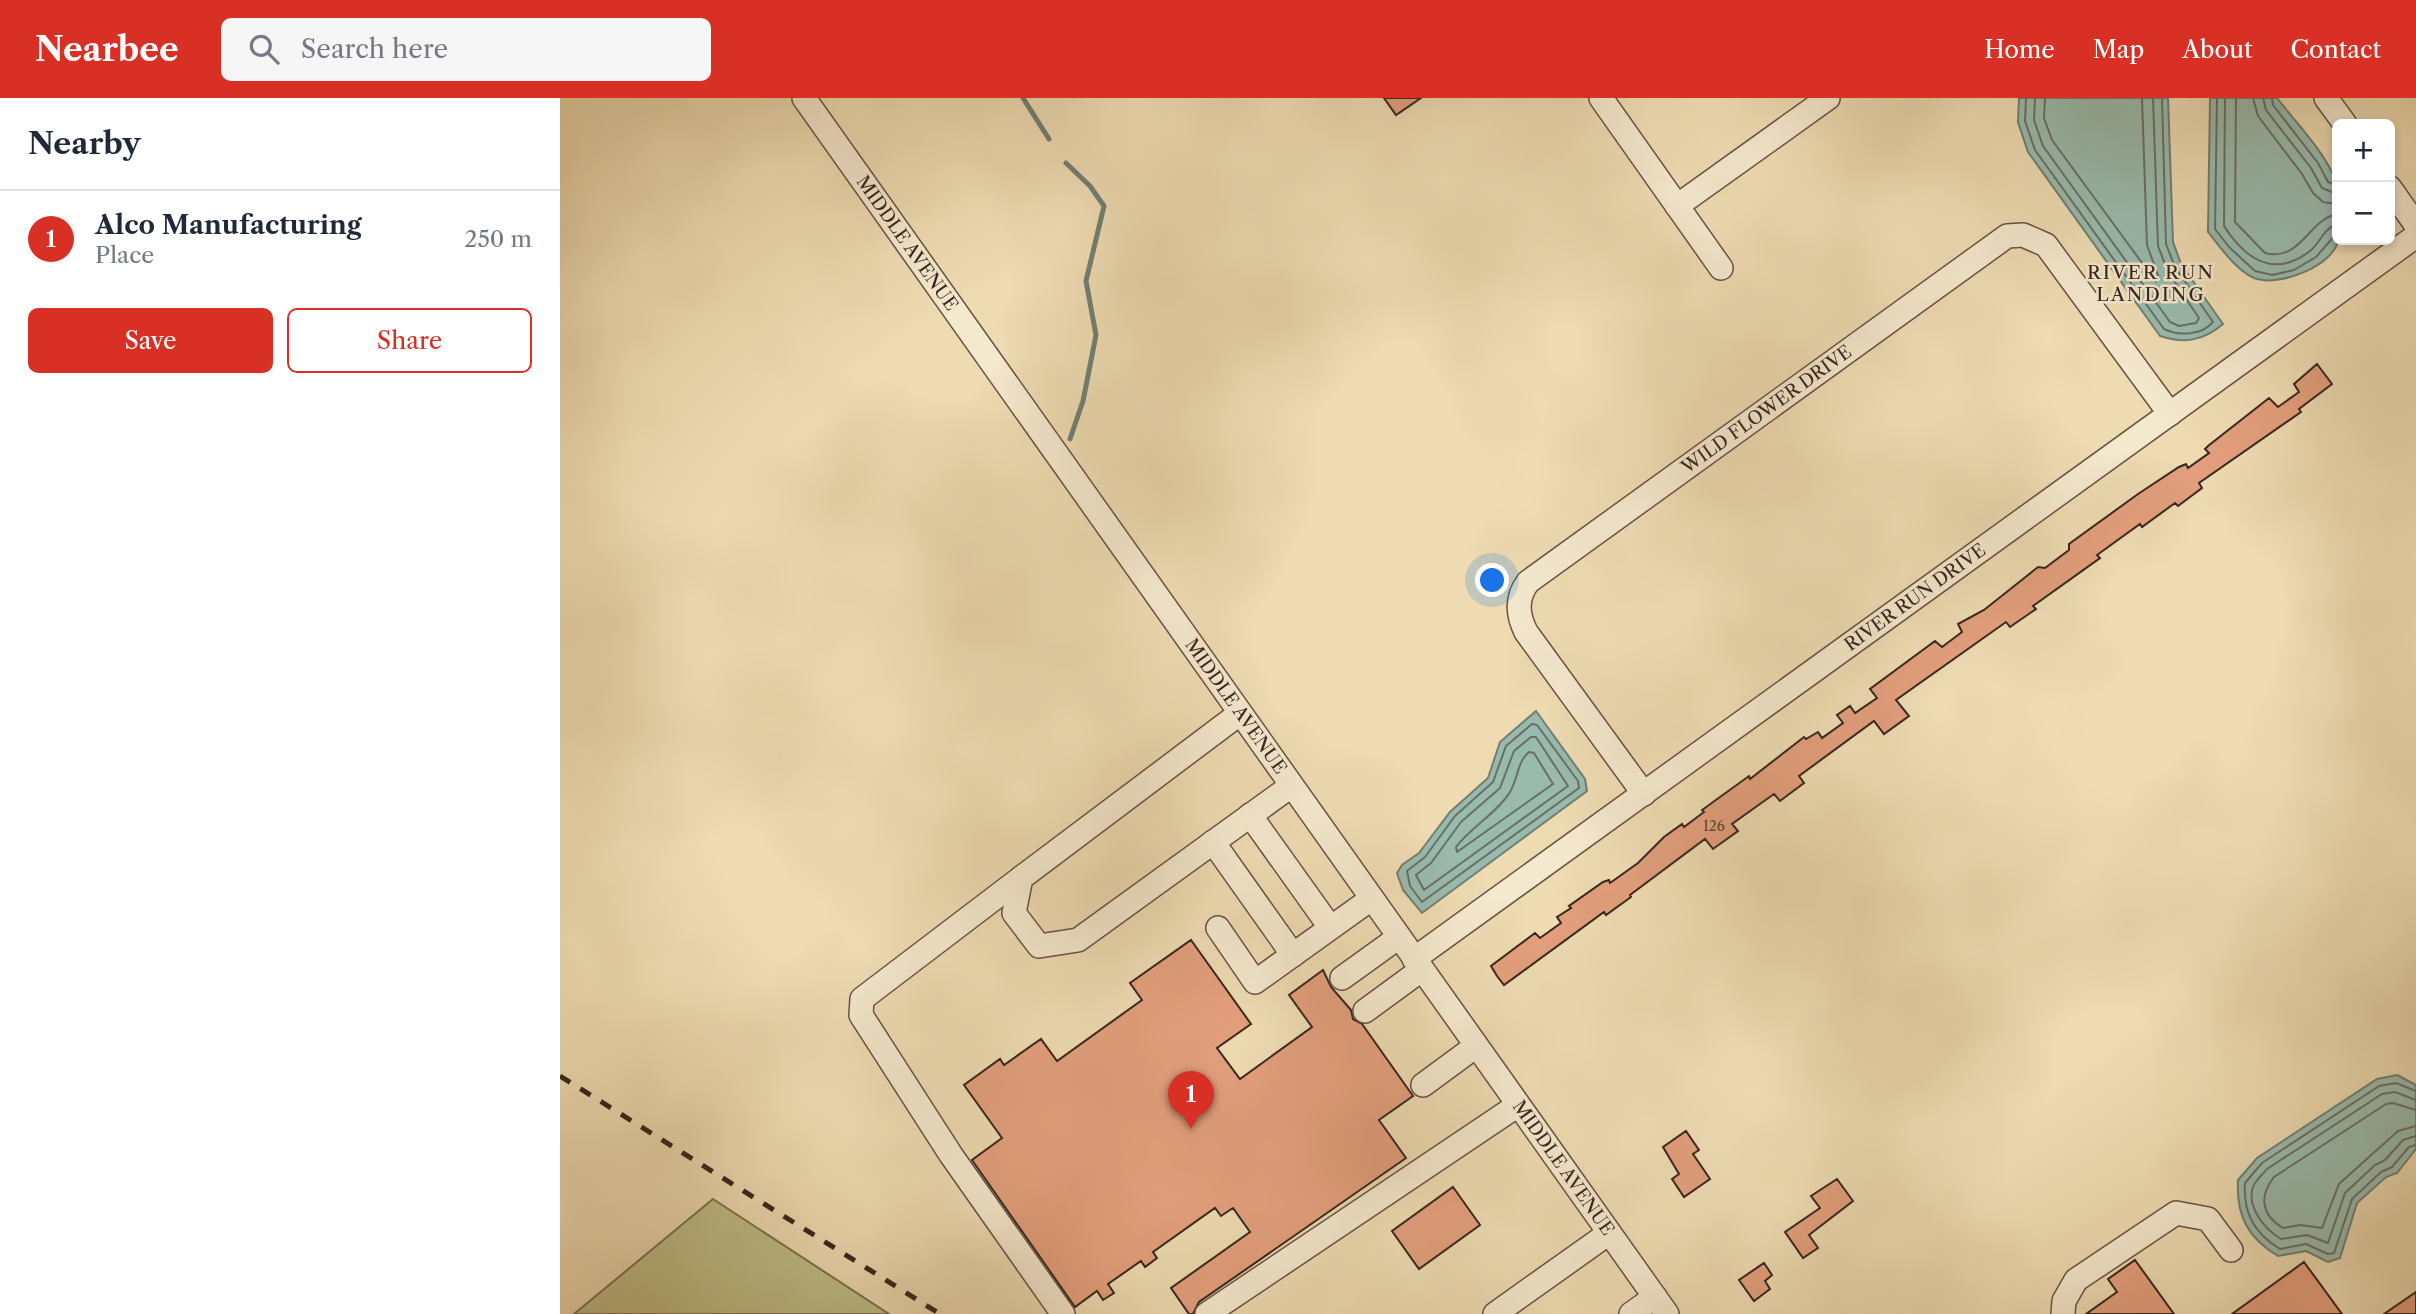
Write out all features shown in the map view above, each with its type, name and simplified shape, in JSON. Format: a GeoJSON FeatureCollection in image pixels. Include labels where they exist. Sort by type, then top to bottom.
{"type":"FeatureCollection","features":[{"type":"Feature","properties":{"kind":"street","name":"MIDDLE AVENUE"},"geometry":{"type":"LineString","coordinates":[[804,98],[1661,1306]]}},
{"type":"Feature","properties":{"kind":"street"},"geometry":{"type":"LineString","coordinates":[[1601,98],[1721,268]]}},
{"type":"Feature","properties":{"kind":"street"},"geometry":{"type":"LineString","coordinates":[[1678,206],[1828,98]]}},
{"type":"Feature","properties":{"kind":"street"},"geometry":{"type":"LineString","coordinates":[[2326,98],[2341,119]]}},
{"type":"Feature","properties":{"kind":"street"},"geometry":{"type":"LineString","coordinates":[[2395,196],[2414,226]]}},
{"type":"Feature","properties":{"kind":"street","name":"RIVER RUN DRIVE"},"geometry":{"type":"LineString","coordinates":[[1365,1011],[1418,964],[1643,794],[2170,414],[2414,226]]}},
{"type":"Feature","properties":{"kind":"street","name":"WILD FLOWER DRIVE"},"geometry":{"type":"LineString","coordinates":[[1643,794],[1526,632],[1521,621],[1519,603],[1528,582],[1695,461],[1996,244],[2015,235],[2031,237],[2046,245],[2170,414]]}},
{"type":"Feature","properties":{"kind":"street"},"geometry":{"type":"LineString","coordinates":[[1063,1314],[951,1155],[861,1014],[862,999],[1239,714]]}},
{"type":"Feature","properties":{"kind":"street"},"geometry":{"type":"LineString","coordinates":[[1021,878],[1014,913],[1039,946],[1078,940],[1291,786]]}},
{"type":"Feature","properties":{"kind":"street"},"geometry":{"type":"LineString","coordinates":[[1250,815],[1331,927]]}},
{"type":"Feature","properties":{"kind":"street"},"geometry":{"type":"LineString","coordinates":[[1213,842],[1293,955]]}},
{"type":"Feature","properties":{"kind":"street"},"geometry":{"type":"LineString","coordinates":[[1218,928],[1255,982],[1371,899]]}},
{"type":"Feature","properties":{"kind":"street"},"geometry":{"type":"LineString","coordinates":[[1342,978],[1399,937]]}},
{"type":"Feature","properties":{"kind":"street"},"geometry":{"type":"LineString","coordinates":[[1423,1085],[1476,1046]]}},
{"type":"Feature","properties":{"kind":"street"},"geometry":{"type":"LineString","coordinates":[[1207,1314],[1518,1105]]}},
{"type":"Feature","properties":{"kind":"street"},"geometry":{"type":"LineString","coordinates":[[2063,1314],[2064,1301],[2076,1280],[2176,1213],[2208,1219],[2231,1250]]}},
{"type":"Feature","properties":{"kind":"street"},"geometry":{"type":"LineString","coordinates":[[1495,1314],[1609,1233]]}},
{"type":"Feature","properties":{"kind":"street"},"geometry":{"type":"LineString","coordinates":[[1631,1314],[1661,1306]]}},
{"type":"Feature","properties":{"kind":"green space"},"geometry":{"type":"Polygon","coordinates":[[[713,1199],[889,1314],[574,1314],[713,1199]]]}},
{"type":"Feature","properties":{"kind":"water"},"geometry":{"type":"Polygon","coordinates":[[[2019,98],[2168,98],[2173,242],[2181,264],[2223,324],[2208,334],[2193,339],[2177,340],[2160,336],[2028,152],[2018,122],[2019,98]]]}},
{"type":"Feature","properties":{"kind":"water"},"geometry":{"type":"Polygon","coordinates":[[[2210,98],[2277,98],[2310,138],[2332,172],[2332,245],[2336,245],[2335,249],[2327,258],[2304,272],[2277,280],[2264,280],[2254,278],[2235,264],[2208,232],[2210,98]]]}},
{"type":"Feature","properties":{"kind":"water"},"geometry":{"type":"Polygon","coordinates":[[[1536,711],[1585,779],[1587,791],[1422,913],[1403,890],[1397,873],[1402,865],[1419,853],[1450,812],[1488,778],[1500,742],[1536,711]]]}},
{"type":"Feature","properties":{"kind":"water"},"geometry":{"type":"Polygon","coordinates":[[[2397,1075],[2416,1085],[2416,1149],[2397,1173],[2386,1177],[2357,1203],[2340,1258],[2328,1262],[2306,1251],[2278,1256],[2259,1242],[2242,1215],[2238,1180],[2257,1158],[2377,1079],[2397,1075]]]}},
{"type":"Feature","properties":{"kind":"building"},"geometry":{"type":"Polygon","coordinates":[[[1384,98],[1421,98],[1396,115],[1384,98]]]}},
{"type":"Feature","properties":{"kind":"building"},"geometry":{"type":"Polygon","coordinates":[[[2317,364],[2332,384],[2299,409],[2301,412],[2199,483],[2202,488],[2178,506],[2175,503],[2142,527],[2140,524],[2097,555],[2100,558],[2033,606],[2036,609],[2010,627],[2006,622],[1896,700],[1909,716],[1884,734],[1874,721],[1799,776],[1804,783],[1780,801],[1774,794],[1732,824],[1738,831],[1713,849],[1705,839],[1630,895],[1631,897],[1606,915],[1604,912],[1504,985],[1497,976],[1491,966],[1535,933],[1540,938],[1561,923],[1557,917],[1571,908],[1569,906],[1603,882],[1609,880],[1610,883],[1638,863],[1664,837],[1682,824],[1684,827],[1704,812],[1702,810],[1749,776],[1750,779],[1804,737],[1806,739],[1818,732],[1822,738],[1843,723],[1837,715],[1850,706],[1855,713],[1877,698],[1870,689],[1935,641],[1942,647],[1962,632],[1958,624],[1984,610],[2038,567],[2045,568],[2069,550],[2069,544],[2138,494],[2179,467],[2186,464],[2188,468],[2209,453],[2205,449],[2208,446],[2269,398],[2278,407],[2299,392],[2294,384],[2317,364]]]}},
{"type":"Feature","properties":{"kind":"building"},"geometry":{"type":"Polygon","coordinates":[[[1191,940],[1251,1024],[1217,1048],[1240,1079],[1312,1027],[1289,995],[1323,970],[1331,987],[1351,1010],[1353,1019],[1362,1024],[1413,1096],[1379,1120],[1406,1158],[1199,1302],[1193,1314],[1189,1314],[1171,1288],[1250,1232],[1233,1208],[1221,1216],[1215,1208],[1153,1252],[1157,1258],[1145,1267],[1141,1261],[1108,1284],[1114,1293],[1103,1300],[1097,1291],[1075,1307],[972,1160],[1002,1138],[964,1085],[1000,1059],[1004,1065],[1041,1039],[1057,1061],[1142,1000],[1130,983],[1191,940]]]}},
{"type":"Feature","properties":{"kind":"building"},"geometry":{"type":"Polygon","coordinates":[[[1686,1131],[1699,1150],[1693,1154],[1710,1179],[1684,1197],[1672,1179],[1679,1174],[1663,1147],[1686,1131]]]}},
{"type":"Feature","properties":{"kind":"building"},"geometry":{"type":"Polygon","coordinates":[[[1837,1179],[1853,1201],[1809,1235],[1818,1248],[1803,1258],[1785,1232],[1820,1208],[1811,1196],[1837,1179]]]}},
{"type":"Feature","properties":{"kind":"building"},"geometry":{"type":"Polygon","coordinates":[[[1453,1187],[1480,1225],[1419,1269],[1392,1231],[1453,1187]]]}},
{"type":"Feature","properties":{"kind":"building"},"geometry":{"type":"Polygon","coordinates":[[[2135,1260],[2174,1314],[2086,1314],[2117,1292],[2108,1279],[2135,1260]]]}},
{"type":"Feature","properties":{"kind":"building"},"geometry":{"type":"Polygon","coordinates":[[[2304,1262],[2342,1314],[2232,1314],[2304,1262]]]}},
{"type":"Feature","properties":{"kind":"building"},"geometry":{"type":"Polygon","coordinates":[[[1764,1263],[1772,1275],[1765,1281],[1770,1289],[1754,1301],[1739,1280],[1764,1263]]]}},
{"type":"Feature","properties":{"kind":"building"},"geometry":{"type":"Polygon","coordinates":[[[2416,1292],[2416,1314],[2384,1314],[2416,1292]]]}},
{"type":"Feature","properties":{"kind":"waterway"},"geometry":{"type":"LineString","coordinates":[[1023,98],[1049,139]]}},
{"type":"Feature","properties":{"kind":"waterway"},"geometry":{"type":"LineString","coordinates":[[1066,163],[1090,186],[1104,206],[1086,281],[1096,335],[1083,401],[1070,439]]}},
{"type":"Feature","properties":{"kind":"railway"},"geometry":{"type":"LineString","coordinates":[[560,1076],[940,1314]]}},
{"type":"Feature","properties":{"kind":"place","name":"Alco Manufacturing"},"geometry":{"type":"Point","coordinates":[1191,1129]}},
{"type":"Feature","properties":{"kind":"district","name":"RIVER RUN LANDING"},"geometry":{"type":"Point","coordinates":[2151,283]}}]}
